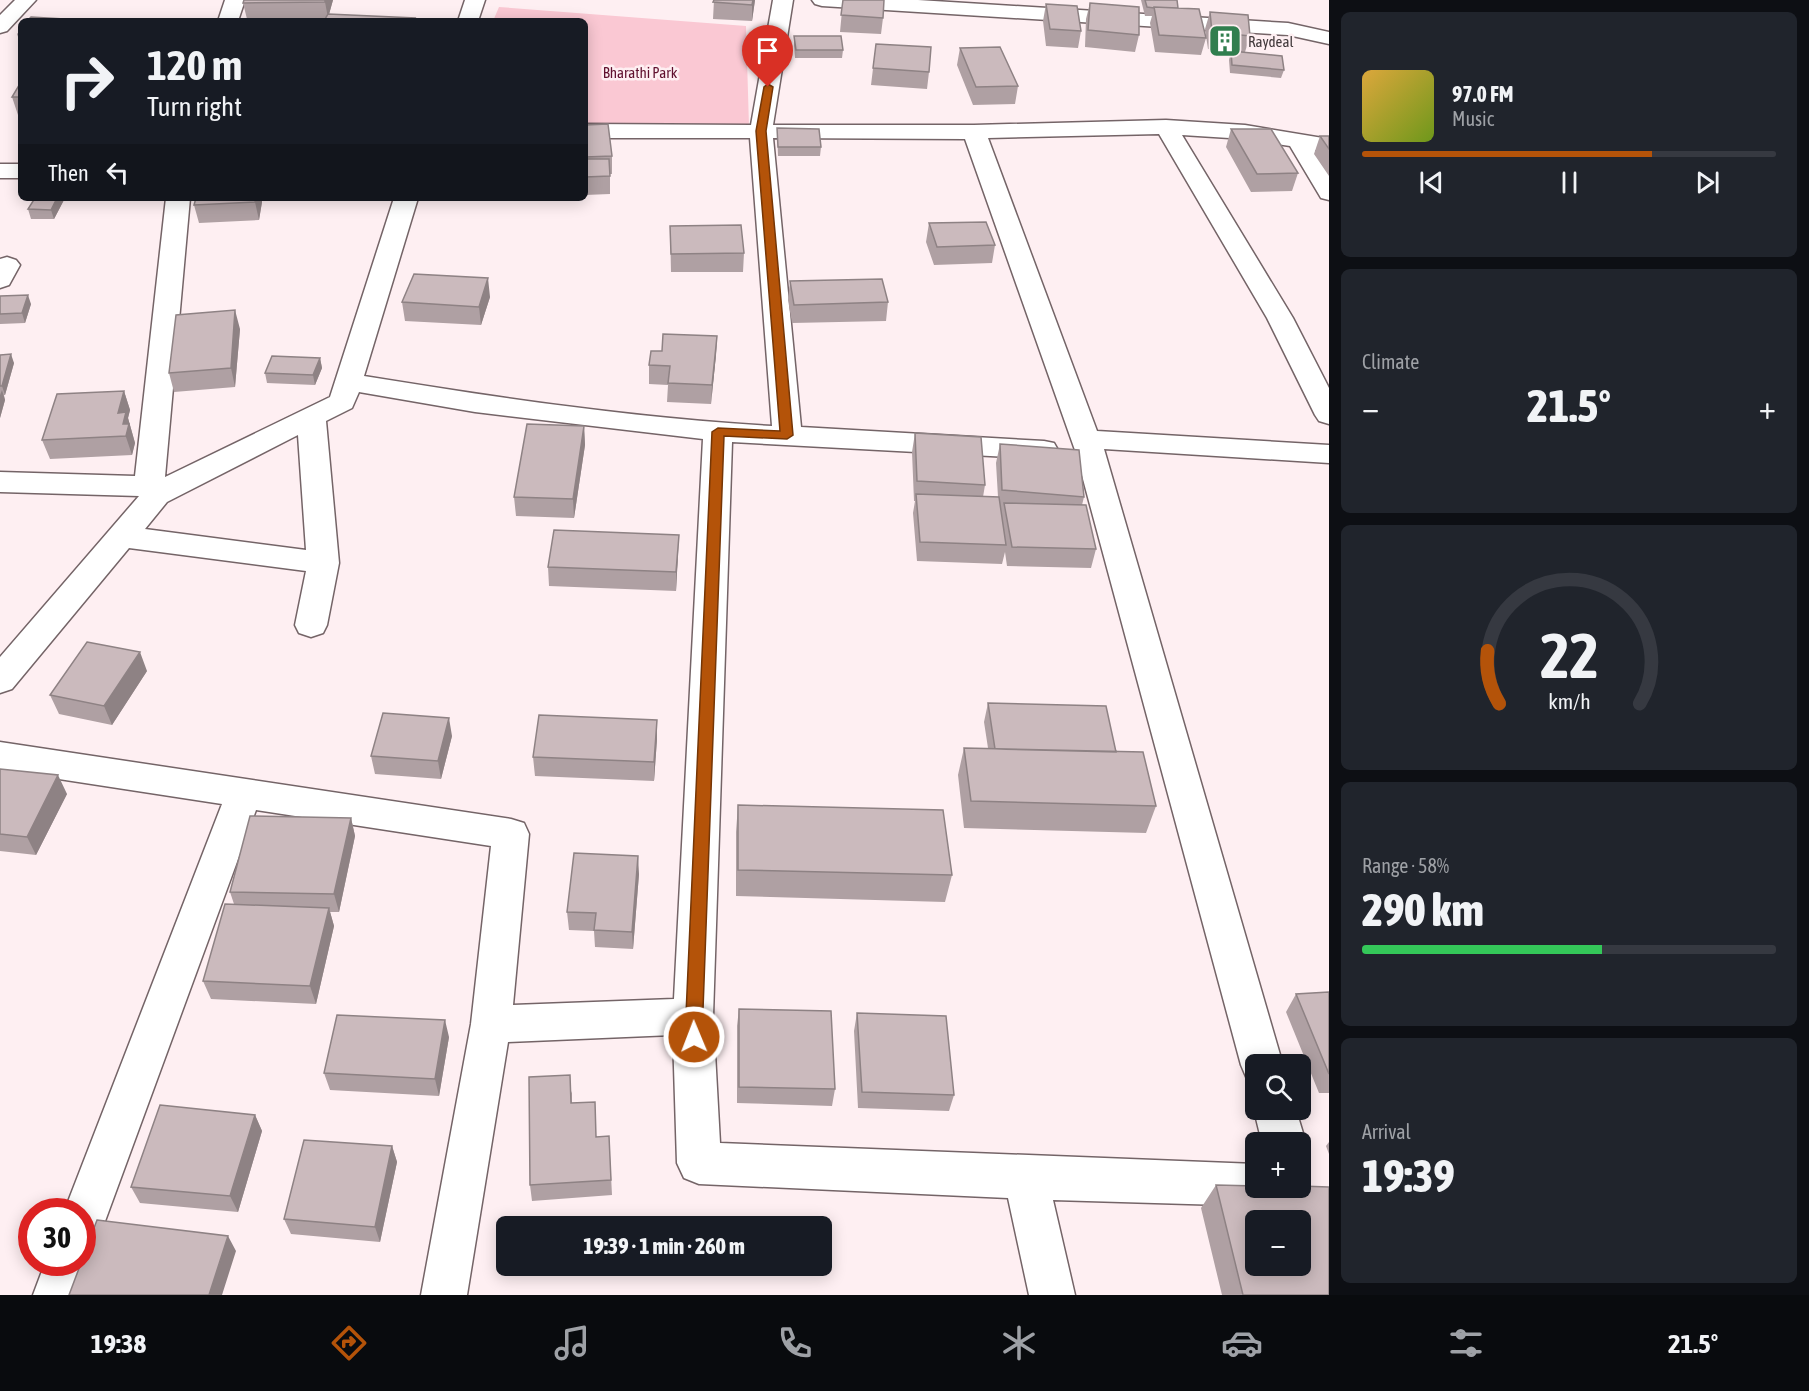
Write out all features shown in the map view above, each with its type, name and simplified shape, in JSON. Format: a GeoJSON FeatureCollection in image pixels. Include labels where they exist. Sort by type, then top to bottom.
{"type":"FeatureCollection","features":[{"type":"Feature","properties":{"kind":"street"},"geometry":{"type":"LineString","coordinates":[[8,25],[26,0]]}},
{"type":"Feature","properties":{"kind":"street"},"geometry":{"type":"LineString","coordinates":[[229,18],[235,0]]}},
{"type":"Feature","properties":{"kind":"street"},"geometry":{"type":"LineString","coordinates":[[469,18],[475,0]]}},
{"type":"Feature","properties":{"kind":"street"},"geometry":{"type":"LineString","coordinates":[[783,0],[761,131],[787,435]]}},
{"type":"Feature","properties":{"kind":"street"},"geometry":{"type":"LineString","coordinates":[[822,0],[1288,29],[1329,38]]}},
{"type":"Feature","properties":{"kind":"street"},"geometry":{"type":"LineString","coordinates":[[588,131],[974,132],[1166,127],[1245,132],[1329,146]]}},
{"type":"Feature","properties":{"kind":"street"},"geometry":{"type":"LineString","coordinates":[[1166,127],[1280,318],[1329,415]]}},
{"type":"Feature","properties":{"kind":"street"},"geometry":{"type":"LineString","coordinates":[[974,132],[1088,446],[1259,1054]]}},
{"type":"Feature","properties":{"kind":"street"},"geometry":{"type":"LineString","coordinates":[[1298,141],[1329,193]]}},
{"type":"Feature","properties":{"kind":"street"},"geometry":{"type":"LineString","coordinates":[[0,171],[18,171]]}},
{"type":"Feature","properties":{"kind":"street"},"geometry":{"type":"LineString","coordinates":[[0,680],[156,495],[160,487],[178,201]]}},
{"type":"Feature","properties":{"kind":"street"},"geometry":{"type":"LineString","coordinates":[[0,482],[160,487],[342,402],[405,201]]}},
{"type":"Feature","properties":{"kind":"street"},"geometry":{"type":"LineString","coordinates":[[348,382],[476,403],[718,432],[1329,454]]}},
{"type":"Feature","properties":{"kind":"street"},"geometry":{"type":"LineString","coordinates":[[311,417],[323,563],[311,625]]}},
{"type":"Feature","properties":{"kind":"street"},"geometry":{"type":"LineString","coordinates":[[718,432],[693,1016],[699,1163],[1026,1178],[1245,1185]]}},
{"type":"Feature","properties":{"kind":"street"},"geometry":{"type":"LineString","coordinates":[[121,536],[323,563]]}},
{"type":"Feature","properties":{"kind":"street"},"geometry":{"type":"LineString","coordinates":[[0,756],[511,834],[491,1024],[444,1295]]}},
{"type":"Feature","properties":{"kind":"street"},"geometry":{"type":"LineString","coordinates":[[92,1198],[244,794]]}},
{"type":"Feature","properties":{"kind":"street"},"geometry":{"type":"LineString","coordinates":[[491,1024],[693,1016]]}},
{"type":"Feature","properties":{"kind":"street"},"geometry":{"type":"LineString","coordinates":[[1026,1178],[1052,1295]]}},
{"type":"Feature","properties":{"kind":"street"},"geometry":{"type":"LineString","coordinates":[[56,1295],[63,1276]]}},
{"type":"Feature","properties":{"kind":"green space","name":"Bharathi Park"},"geometry":{"type":"Polygon","coordinates":[[[499,7],[746,26],[749,126],[588,127],[588,18],[494,18],[499,7]]]}},
{"type":"Feature","properties":{"kind":"building"},"geometry":{"type":"Polygon","coordinates":[[[244,0],[325,0],[325,2],[243,3],[244,0]]]}},
{"type":"Feature","properties":{"kind":"building"},"geometry":{"type":"Polygon","coordinates":[[[714,0],[753,0],[752,5],[713,2],[714,0]]]}},
{"type":"Feature","properties":{"kind":"building"},"geometry":{"type":"Polygon","coordinates":[[[843,0],[884,0],[883,18],[841,15],[843,0]]]}},
{"type":"Feature","properties":{"kind":"building"},"geometry":{"type":"Polygon","coordinates":[[[1145,0],[1177,0],[1178,8],[1147,7],[1145,0]]]}},
{"type":"Feature","properties":{"kind":"building"},"geometry":{"type":"Polygon","coordinates":[[[1090,3],[1139,7],[1139,35],[1088,30],[1090,3]]]}},
{"type":"Feature","properties":{"kind":"building"},"geometry":{"type":"Polygon","coordinates":[[[1046,4],[1077,6],[1081,31],[1050,29],[1046,4]]]}},
{"type":"Feature","properties":{"kind":"building"},"geometry":{"type":"Polygon","coordinates":[[[1154,7],[1199,9],[1206,38],[1159,35],[1154,7]]]}},
{"type":"Feature","properties":{"kind":"building"},"geometry":{"type":"Polygon","coordinates":[[[1210,12],[1248,15],[1250,36],[1212,32],[1210,12]]]}},
{"type":"Feature","properties":{"kind":"building"},"geometry":{"type":"Polygon","coordinates":[[[328,14],[415,18],[326,18],[328,14]]]}},
{"type":"Feature","properties":{"kind":"building"},"geometry":{"type":"Polygon","coordinates":[[[794,36],[841,36],[843,50],[796,50],[794,36]]]}},
{"type":"Feature","properties":{"kind":"building"},"geometry":{"type":"Polygon","coordinates":[[[876,44],[931,47],[929,72],[873,68],[876,44]]]}},
{"type":"Feature","properties":{"kind":"building"},"geometry":{"type":"Polygon","coordinates":[[[1000,47],[1018,86],[976,87],[960,48],[1000,47]]]}},
{"type":"Feature","properties":{"kind":"building"},"geometry":{"type":"Polygon","coordinates":[[[1231,51],[1282,56],[1284,70],[1232,65],[1231,51]]]}},
{"type":"Feature","properties":{"kind":"building"},"geometry":{"type":"Polygon","coordinates":[[[18,87],[18,97],[12,97],[18,87]]]}},
{"type":"Feature","properties":{"kind":"building"},"geometry":{"type":"Polygon","coordinates":[[[608,124],[612,156],[588,157],[588,125],[608,124]]]}},
{"type":"Feature","properties":{"kind":"building"},"geometry":{"type":"Polygon","coordinates":[[[777,128],[819,129],[821,147],[778,147],[777,128]]]}},
{"type":"Feature","properties":{"kind":"building"},"geometry":{"type":"Polygon","coordinates":[[[1231,129],[1271,129],[1298,173],[1257,174],[1231,129]]]}},
{"type":"Feature","properties":{"kind":"building"},"geometry":{"type":"Polygon","coordinates":[[[1320,136],[1329,136],[1329,149],[1320,136]]]}},
{"type":"Feature","properties":{"kind":"building"},"geometry":{"type":"Polygon","coordinates":[[[588,159],[609,159],[610,176],[588,177],[588,159]]]}},
{"type":"Feature","properties":{"kind":"building"},"geometry":{"type":"Polygon","coordinates":[[[33,201],[56,201],[51,210],[28,209],[33,201]]]}},
{"type":"Feature","properties":{"kind":"building"},"geometry":{"type":"Polygon","coordinates":[[[195,201],[255,201],[255,202],[194,205],[195,201]]]}},
{"type":"Feature","properties":{"kind":"building"},"geometry":{"type":"Polygon","coordinates":[[[986,222],[995,245],[937,247],[929,223],[986,222]]]}},
{"type":"Feature","properties":{"kind":"building"},"geometry":{"type":"Polygon","coordinates":[[[741,225],[744,253],[671,254],[670,226],[741,225]]]}},
{"type":"Feature","properties":{"kind":"building"},"geometry":{"type":"Polygon","coordinates":[[[414,274],[488,278],[479,307],[402,302],[414,274]]]}},
{"type":"Feature","properties":{"kind":"building"},"geometry":{"type":"Polygon","coordinates":[[[882,279],[888,302],[794,305],[790,281],[882,279]]]}},
{"type":"Feature","properties":{"kind":"building"},"geometry":{"type":"Polygon","coordinates":[[[28,295],[22,313],[0,314],[0,296],[28,295]]]}},
{"type":"Feature","properties":{"kind":"building"},"geometry":{"type":"Polygon","coordinates":[[[235,310],[231,368],[169,373],[176,315],[235,310]]]}},
{"type":"Feature","properties":{"kind":"building"},"geometry":{"type":"Polygon","coordinates":[[[663,334],[717,336],[712,385],[668,383],[670,366],[649,365],[651,351],[662,351],[663,334]]]}},
{"type":"Feature","properties":{"kind":"building"},"geometry":{"type":"Polygon","coordinates":[[[11,354],[2,386],[0,386],[0,355],[11,354]]]}},
{"type":"Feature","properties":{"kind":"building"},"geometry":{"type":"Polygon","coordinates":[[[272,356],[320,358],[313,375],[265,373],[272,356]]]}},
{"type":"Feature","properties":{"kind":"building"},"geometry":{"type":"Polygon","coordinates":[[[124,391],[118,413],[126,412],[123,424],[129,424],[126,436],[42,440],[57,394],[124,391]]]}},
{"type":"Feature","properties":{"kind":"building"},"geometry":{"type":"Polygon","coordinates":[[[527,424],[584,426],[573,499],[514,497],[527,424]]]}},
{"type":"Feature","properties":{"kind":"building"},"geometry":{"type":"Polygon","coordinates":[[[915,433],[981,437],[985,485],[917,481],[915,433]]]}},
{"type":"Feature","properties":{"kind":"building"},"geometry":{"type":"Polygon","coordinates":[[[1000,444],[1079,450],[1084,497],[1002,490],[1000,444]]]}},
{"type":"Feature","properties":{"kind":"building"},"geometry":{"type":"Polygon","coordinates":[[[916,494],[999,497],[1006,545],[920,542],[916,494]]]}},
{"type":"Feature","properties":{"kind":"building"},"geometry":{"type":"Polygon","coordinates":[[[1004,503],[1086,505],[1096,549],[1012,547],[1004,503]]]}},
{"type":"Feature","properties":{"kind":"building"},"geometry":{"type":"Polygon","coordinates":[[[554,530],[679,535],[676,572],[548,567],[554,530]]]}},
{"type":"Feature","properties":{"kind":"building"},"geometry":{"type":"Polygon","coordinates":[[[87,642],[140,652],[104,706],[50,695],[87,642]]]}},
{"type":"Feature","properties":{"kind":"building"},"geometry":{"type":"Polygon","coordinates":[[[988,703],[1106,706],[1116,752],[995,749],[988,703]]]}},
{"type":"Feature","properties":{"kind":"building"},"geometry":{"type":"Polygon","coordinates":[[[383,713],[449,718],[438,761],[371,756],[383,713]]]}},
{"type":"Feature","properties":{"kind":"building"},"geometry":{"type":"Polygon","coordinates":[[[539,715],[657,720],[654,762],[533,757],[539,715]]]}},
{"type":"Feature","properties":{"kind":"building"},"geometry":{"type":"Polygon","coordinates":[[[964,748],[1143,752],[1156,806],[971,801],[964,748]]]}},
{"type":"Feature","properties":{"kind":"building"},"geometry":{"type":"Polygon","coordinates":[[[0,769],[58,775],[27,837],[0,834],[0,769]]]}},
{"type":"Feature","properties":{"kind":"building"},"geometry":{"type":"Polygon","coordinates":[[[738,805],[943,810],[952,875],[738,870],[738,805]]]}},
{"type":"Feature","properties":{"kind":"building"},"geometry":{"type":"Polygon","coordinates":[[[250,816],[351,818],[334,894],[230,892],[250,816]]]}},
{"type":"Feature","properties":{"kind":"building"},"geometry":{"type":"Polygon","coordinates":[[[574,853],[638,856],[632,932],[594,930],[596,913],[567,912],[574,853]]]}},
{"type":"Feature","properties":{"kind":"building"},"geometry":{"type":"Polygon","coordinates":[[[225,904],[329,908],[310,986],[203,981],[225,904]]]}},
{"type":"Feature","properties":{"kind":"building"},"geometry":{"type":"Polygon","coordinates":[[[1329,992],[1329,1074],[1296,994],[1329,992]]]}},
{"type":"Feature","properties":{"kind":"building"},"geometry":{"type":"Polygon","coordinates":[[[739,1009],[831,1011],[835,1089],[739,1087],[739,1009]]]}},
{"type":"Feature","properties":{"kind":"building"},"geometry":{"type":"Polygon","coordinates":[[[857,1013],[946,1016],[954,1095],[862,1092],[857,1013]]]}},
{"type":"Feature","properties":{"kind":"building"},"geometry":{"type":"Polygon","coordinates":[[[337,1015],[445,1020],[435,1079],[324,1073],[337,1015]]]}},
{"type":"Feature","properties":{"kind":"building"},"geometry":{"type":"Polygon","coordinates":[[[570,1075],[571,1103],[595,1102],[596,1137],[609,1136],[611,1180],[530,1185],[529,1077],[570,1075]]]}},
{"type":"Feature","properties":{"kind":"building"},"geometry":{"type":"Polygon","coordinates":[[[160,1105],[255,1115],[230,1196],[131,1187],[160,1105]]]}},
{"type":"Feature","properties":{"kind":"building"},"geometry":{"type":"Polygon","coordinates":[[[304,1140],[392,1146],[375,1227],[284,1219],[304,1140]]]}},
{"type":"Feature","properties":{"kind":"building"},"geometry":{"type":"Polygon","coordinates":[[[1216,1185],[1245,1186],[1245,1198],[1311,1198],[1311,1186],[1329,1187],[1329,1295],[1243,1295],[1216,1185]]]}},
{"type":"Feature","properties":{"kind":"building"},"geometry":{"type":"Polygon","coordinates":[[[97,1220],[228,1236],[209,1295],[69,1295],[76,1276],[96,1276],[97,1220]]]}},
{"type":"Feature","properties":{"kind":"place","name":"Raydeal"},"geometry":{"type":"Point","coordinates":[1225,41]}},
{"type":"Feature","properties":{"kind":"route"},"geometry":{"type":"LineString","coordinates":[[694,1037],[693,1016],[718,432],[787,435],[761,131],[768,87]]}}]}
